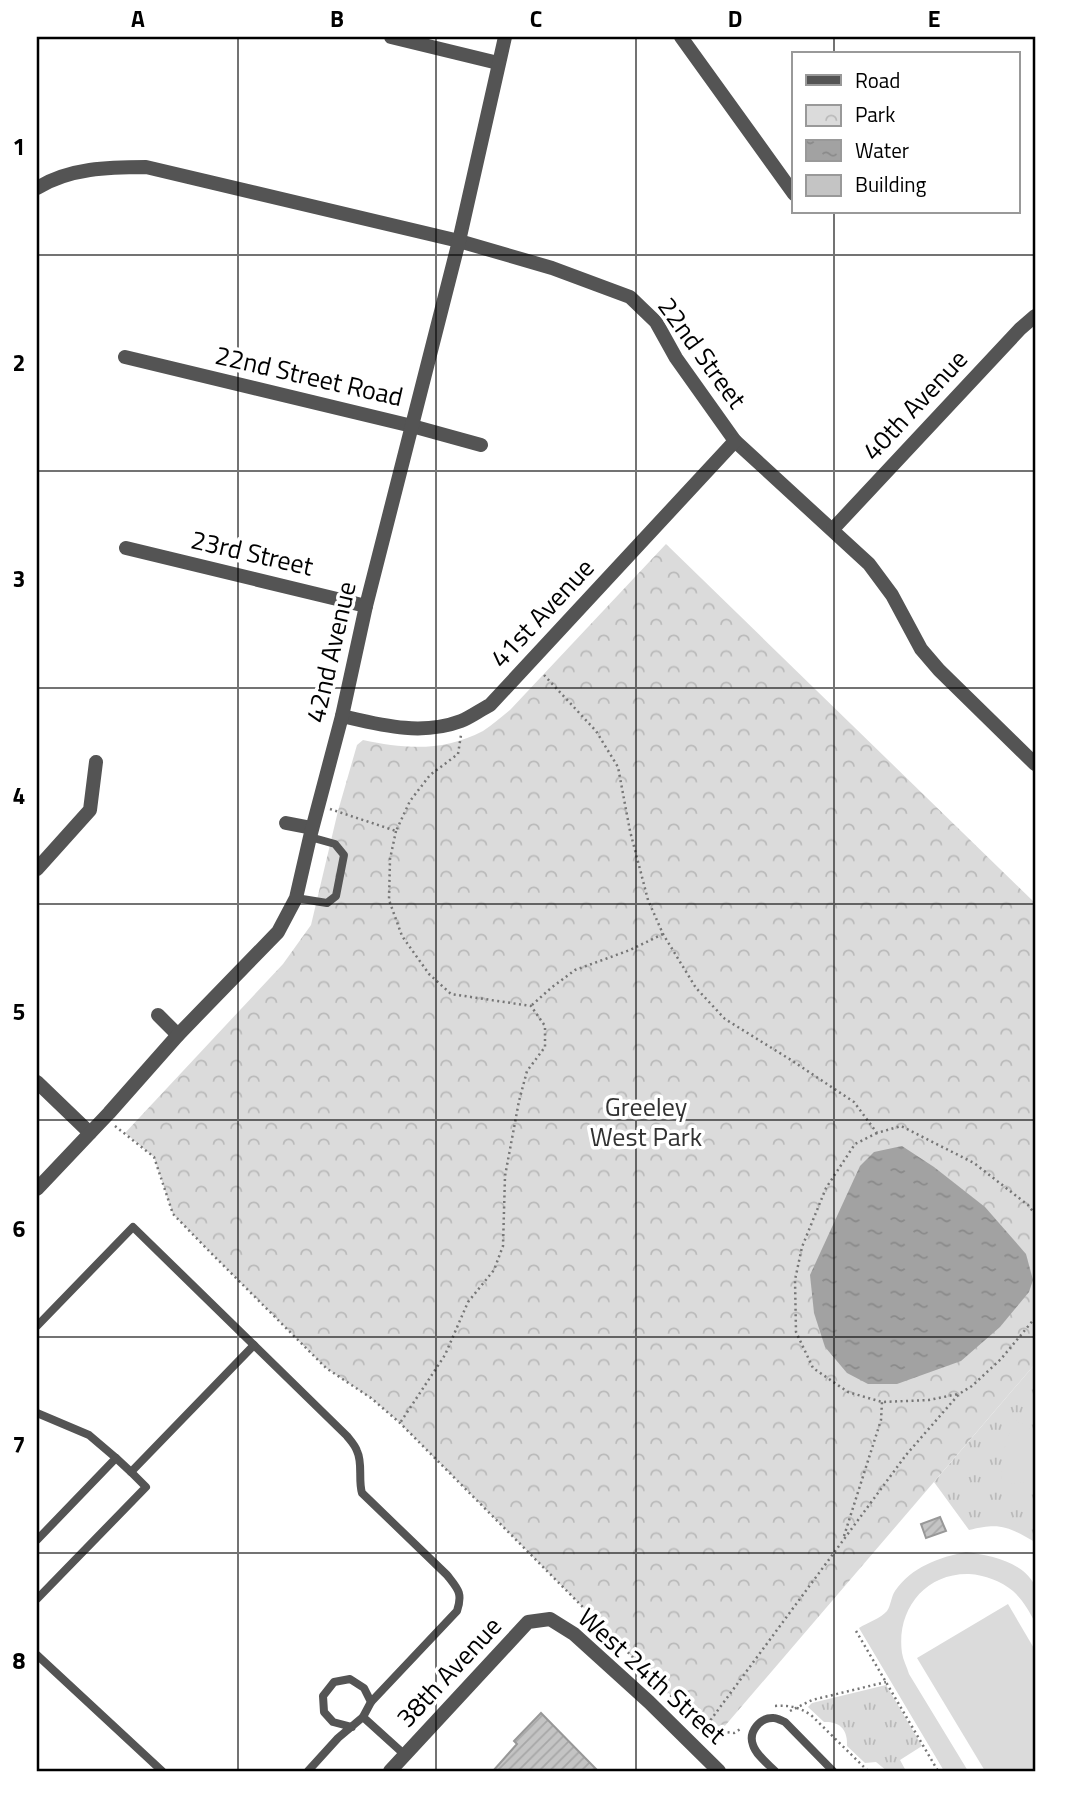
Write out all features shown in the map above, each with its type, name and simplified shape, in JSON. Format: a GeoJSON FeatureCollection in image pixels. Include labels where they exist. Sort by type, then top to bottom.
{"type":"FeatureCollection","features":[{"type":"Feature","properties":{"kind":"street"},"geometry":{"type":"LineString","coordinates":[[390,37],[498,63]]}},
{"type":"Feature","properties":{"kind":"street","name":"42nd Avenue"},"geometry":{"type":"LineString","coordinates":[[37,1189],[104,1119],[178,1035],[278,932],[296,898],[342,716],[366,606],[459,241],[505,37]]}},
{"type":"Feature","properties":{"kind":"street"},"geometry":{"type":"LineString","coordinates":[[681,37],[792,191]]}},
{"type":"Feature","properties":{"kind":"street","name":"22nd Street"},"geometry":{"type":"LineString","coordinates":[[37,188],[70,174],[108,167],[146,167],[459,241],[552,268],[630,297],[656,322],[677,358],[735,442],[869,564],[891,595],[922,649],[939,670],[1035,764]]}},
{"type":"Feature","properties":{"kind":"street","name":"40th Avenue"},"geometry":{"type":"LineString","coordinates":[[832,529],[1035,316]]}},
{"type":"Feature","properties":{"kind":"street","name":"22nd Street Road"},"geometry":{"type":"LineString","coordinates":[[125,357],[481,445]]}},
{"type":"Feature","properties":{"kind":"street","name":"41st Avenue"},"geometry":{"type":"LineString","coordinates":[[342,716],[420,730],[460,721],[490,705],[735,442]]}},
{"type":"Feature","properties":{"kind":"street","name":"23rd Street"},"geometry":{"type":"LineString","coordinates":[[126,548],[366,606]]}},
{"type":"Feature","properties":{"kind":"street"},"geometry":{"type":"LineString","coordinates":[[37,869],[90,810],[96,762]]}},
{"type":"Feature","properties":{"kind":"street"},"geometry":{"type":"LineString","coordinates":[[286,823],[311,832]]}},
{"type":"Feature","properties":{"kind":"street"},"geometry":{"type":"LineString","coordinates":[[158,1015],[178,1035]]}},
{"type":"Feature","properties":{"kind":"street"},"geometry":{"type":"LineString","coordinates":[[37,1082],[89,1133]]}},
{"type":"Feature","properties":{"kind":"street","name":"38th Avenue"},"geometry":{"type":"LineString","coordinates":[[390,1771],[528,1622],[550,1619]]}},
{"type":"Feature","properties":{"kind":"street","name":"West 24th Street"},"geometry":{"type":"LineString","coordinates":[[550,1619],[574,1634],[719,1771]]}},
{"type":"Feature","properties":{"kind":"lane"},"geometry":{"type":"LineString","coordinates":[[296,898],[327,904],[336,896],[344,855],[335,844],[311,832]]}},
{"type":"Feature","properties":{"kind":"lane"},"geometry":{"type":"LineString","coordinates":[[37,1326],[133,1227],[347,1436],[357,1449],[362,1493],[458,1588],[461,1601],[457,1611],[371,1702],[363,1717],[338,1738],[308,1771]]}},
{"type":"Feature","properties":{"kind":"lane"},"geometry":{"type":"LineString","coordinates":[[131,1472],[254,1345]]}},
{"type":"Feature","properties":{"kind":"lane"},"geometry":{"type":"LineString","coordinates":[[37,1413],[89,1435],[146,1487],[37,1599]]}},
{"type":"Feature","properties":{"kind":"lane"},"geometry":{"type":"LineString","coordinates":[[37,1540],[116,1458]]}},
{"type":"Feature","properties":{"kind":"lane"},"geometry":{"type":"LineString","coordinates":[[37,1655],[162,1771]]}},
{"type":"Feature","properties":{"kind":"lane"},"geometry":{"type":"LineString","coordinates":[[352,1727],[333,1722],[324,1712],[323,1696],[334,1682],[350,1679],[365,1688],[371,1702]]}},
{"type":"Feature","properties":{"kind":"lane"},"geometry":{"type":"LineString","coordinates":[[363,1717],[405,1755]]}},
{"type":"Feature","properties":{"kind":"lane"},"geometry":{"type":"LineString","coordinates":[[775,1771],[753,1748],[751,1735],[765,1719],[775,1718],[790,1727],[833,1771]]}},
{"type":"Feature","properties":{"kind":"path"},"geometry":{"type":"LineString","coordinates":[[544,675],[596,731],[618,767],[630,831],[648,900],[663,934],[696,988],[726,1018],[853,1102],[877,1133]]}},
{"type":"Feature","properties":{"kind":"path"},"geometry":{"type":"LineString","coordinates":[[400,1423],[445,1355],[468,1302],[494,1270],[503,1246],[505,1176],[519,1101],[527,1070],[545,1047],[545,1026],[531,1006],[451,995],[429,974],[402,936],[389,901],[390,859],[396,831],[410,801],[430,775],[458,754],[461,740],[460,721]]}},
{"type":"Feature","properties":{"kind":"path"},"geometry":{"type":"LineString","coordinates":[[318,806],[396,831]]}},
{"type":"Feature","properties":{"kind":"path"},"geometry":{"type":"LineString","coordinates":[[531,1006],[575,970],[631,950],[663,934]]}},
{"type":"Feature","properties":{"kind":"path"},"geometry":{"type":"LineString","coordinates":[[104,1119],[154,1157],[173,1214],[208,1250],[326,1368],[370,1398],[400,1423],[704,1729],[906,1455],[959,1394],[1001,1359],[1035,1318]]}},
{"type":"Feature","properties":{"kind":"path"},"geometry":{"type":"LineString","coordinates":[[959,1394],[929,1400],[882,1402],[848,1392],[813,1368],[796,1332],[795,1280],[802,1247],[826,1188],[855,1144],[877,1133],[901,1126],[974,1163],[1028,1205],[1035,1214]]}},
{"type":"Feature","properties":{"kind":"path"},"geometry":{"type":"LineString","coordinates":[[843,1539],[881,1420],[882,1402]]}},
{"type":"Feature","properties":{"kind":"path"},"geometry":{"type":"LineString","coordinates":[[856,1631],[938,1771]]}},
{"type":"Feature","properties":{"kind":"path"},"geometry":{"type":"LineString","coordinates":[[779,1720],[796,1707],[812,1700],[886,1682]]}},
{"type":"Feature","properties":{"kind":"green space","name":"Greeley West Park"},"geometry":{"type":"Polygon","coordinates":[[[666,544],[1035,903],[1035,1364],[718,1734],[704,1729],[400,1423],[371,1398],[326,1368],[208,1250],[173,1214],[154,1157],[125,1133],[283,964],[311,925],[357,745],[363,740],[424,747],[453,743],[483,731],[510,710],[666,544]]]}},
{"type":"Feature","properties":{"kind":"green space"},"geometry":{"type":"Polygon","coordinates":[[[1035,1364],[1035,1542],[1004,1527],[989,1526],[969,1530],[934,1482],[1035,1364]]]}},
{"type":"Feature","properties":{"kind":"green space"},"geometry":{"type":"Polygon","coordinates":[[[1015,1420],[1035,1431],[1035,1482],[1002,1484],[1004,1451],[1015,1420]]]}},
{"type":"Feature","properties":{"kind":"green space"},"geometry":{"type":"Polygon","coordinates":[[[966,1552],[1004,1560],[1029,1576],[1036,1592],[1035,1622],[1017,1594],[992,1579],[981,1576],[953,1575],[926,1587],[916,1597],[909,1609],[901,1638],[904,1661],[909,1674],[968,1771],[944,1771],[859,1628],[887,1611],[895,1591],[909,1575],[936,1560],[966,1552]]]}},
{"type":"Feature","properties":{"kind":"green space"},"geometry":{"type":"Polygon","coordinates":[[[1008,1604],[1035,1650],[1035,1771],[985,1771],[917,1658],[1008,1604]]]}},
{"type":"Feature","properties":{"kind":"green space"},"geometry":{"type":"Polygon","coordinates":[[[886,1685],[922,1746],[900,1760],[906,1771],[887,1771],[876,1762],[865,1763],[847,1746],[846,1735],[839,1725],[824,1722],[808,1707],[812,1703],[886,1685]]]}},
{"type":"Feature","properties":{"kind":"water"},"geometry":{"type":"Polygon","coordinates":[[[902,1146],[985,1207],[1026,1254],[1033,1280],[1029,1292],[1000,1327],[961,1361],[897,1384],[868,1384],[847,1373],[825,1347],[814,1313],[810,1275],[860,1166],[874,1152],[902,1146]]]}},
{"type":"Feature","properties":{"kind":"building"},"geometry":{"type":"Polygon","coordinates":[[[940,1517],[946,1531],[926,1538],[921,1524],[940,1517]]]}},
{"type":"Feature","properties":{"kind":"building"},"geometry":{"type":"Polygon","coordinates":[[[541,1713],[598,1771],[493,1771],[517,1744],[514,1741],[541,1713]]]}}]}
